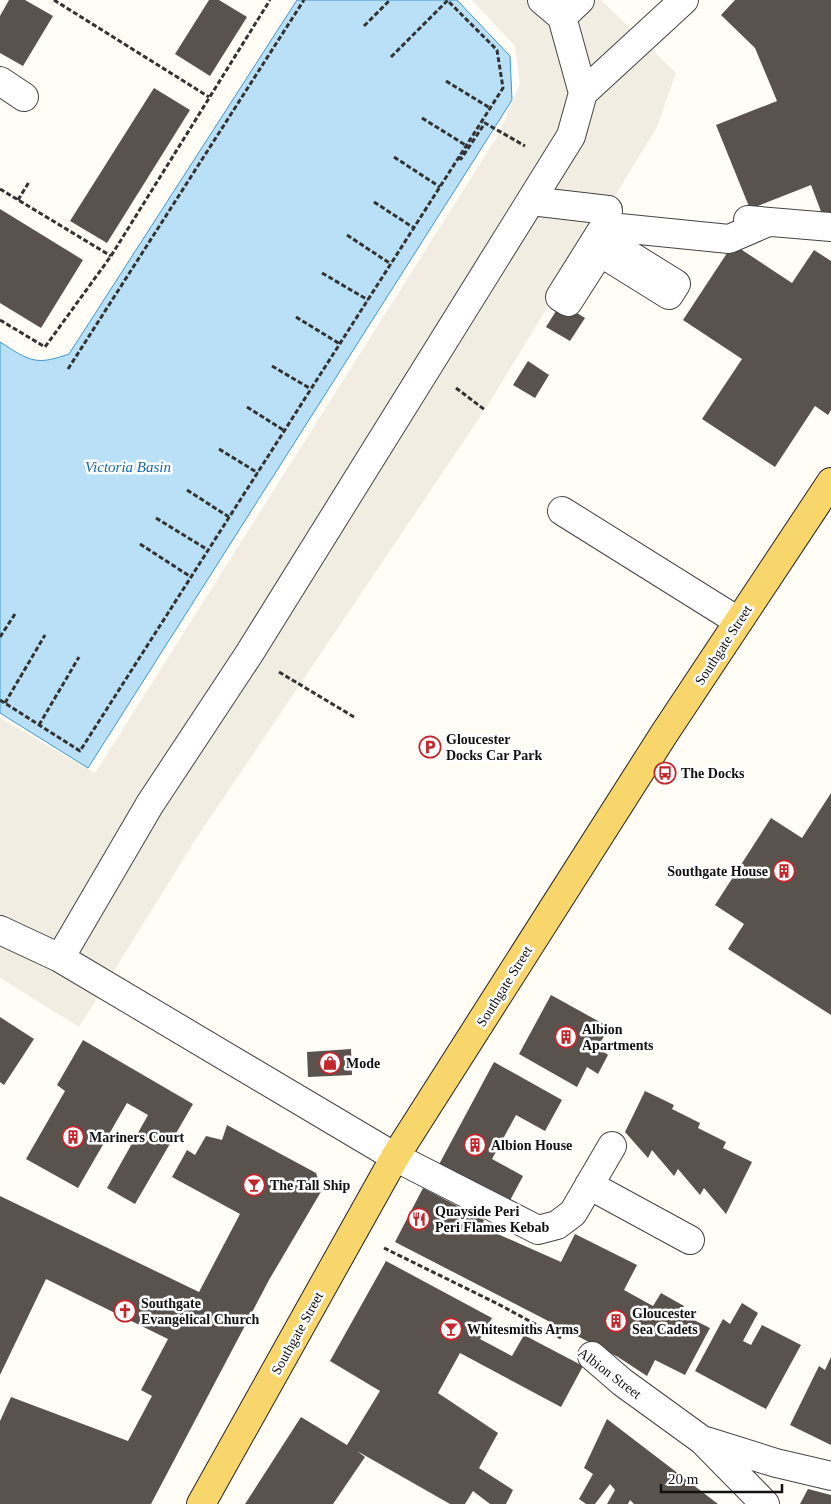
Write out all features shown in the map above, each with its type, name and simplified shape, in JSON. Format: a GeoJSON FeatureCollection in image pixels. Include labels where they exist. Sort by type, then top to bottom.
{"type":"FeatureCollection","features":[{"type":"Feature","properties":{"kind":"main road","name":"Southgate Street"},"geometry":{"type":"LineString","coordinates":[[201,1504],[395,1157],[738,621],[831,482]]}},
{"type":"Feature","properties":{"kind":"street"},"geometry":{"type":"LineString","coordinates":[[583,93],[684,0]]}},
{"type":"Feature","properties":{"kind":"street"},"geometry":{"type":"LineString","coordinates":[[60,958],[150,804],[249,654],[572,136],[583,93],[561,6]]}},
{"type":"Feature","properties":{"kind":"street"},"geometry":{"type":"LineString","coordinates":[[0,81],[24,97]]}},
{"type":"Feature","properties":{"kind":"street"},"geometry":{"type":"LineString","coordinates":[[531,201],[608,210],[606,222],[560,297],[568,302],[600,252],[669,295],[676,284],[610,243],[620,228],[729,239],[755,221],[831,227]]}},
{"type":"Feature","properties":{"kind":"street"},"geometry":{"type":"LineString","coordinates":[[562,511],[738,621]]}},
{"type":"Feature","properties":{"kind":"street"},"geometry":{"type":"LineString","coordinates":[[0,930],[60,958],[395,1157],[538,1230],[557,1225],[573,1213],[612,1146]]}},
{"type":"Feature","properties":{"kind":"street"},"geometry":{"type":"LineString","coordinates":[[589,1185],[690,1240]]}},
{"type":"Feature","properties":{"kind":"street","name":"Albion Street"},"geometry":{"type":"LineString","coordinates":[[592,1356],[622,1382],[702,1440],[765,1504]]}},
{"type":"Feature","properties":{"kind":"street"},"geometry":{"type":"LineString","coordinates":[[702,1440],[776,1463],[831,1476]]}},
{"type":"Feature","properties":{"kind":"path"},"geometry":{"type":"LineString","coordinates":[[54,0],[209,97]]}},
{"type":"Feature","properties":{"kind":"path"},"geometry":{"type":"LineString","coordinates":[[0,320],[45,347],[111,256],[270,0]]}},
{"type":"Feature","properties":{"kind":"path"},"geometry":{"type":"LineString","coordinates":[[68,369],[304,0]]}},
{"type":"Feature","properties":{"kind":"path"},"geometry":{"type":"LineString","coordinates":[[364,26],[390,0]]}},
{"type":"Feature","properties":{"kind":"path"},"geometry":{"type":"LineString","coordinates":[[0,700],[80,751],[503,88],[497,50],[448,0],[391,57]]}},
{"type":"Feature","properties":{"kind":"path"},"geometry":{"type":"LineString","coordinates":[[446,81],[490,108]]}},
{"type":"Feature","properties":{"kind":"path"},"geometry":{"type":"LineString","coordinates":[[422,118],[467,146]]}},
{"type":"Feature","properties":{"kind":"path"},"geometry":{"type":"LineString","coordinates":[[459,157],[461,159],[485,123],[554,164]]}},
{"type":"Feature","properties":{"kind":"path"},"geometry":{"type":"LineString","coordinates":[[394,157],[440,187]]}},
{"type":"Feature","properties":{"kind":"path"},"geometry":{"type":"LineString","coordinates":[[18,200],[29,182]]}},
{"type":"Feature","properties":{"kind":"path"},"geometry":{"type":"LineString","coordinates":[[0,189],[111,256]]}},
{"type":"Feature","properties":{"kind":"path"},"geometry":{"type":"LineString","coordinates":[[374,202],[414,228]]}},
{"type":"Feature","properties":{"kind":"path"},"geometry":{"type":"LineString","coordinates":[[347,235],[391,264]]}},
{"type":"Feature","properties":{"kind":"path"},"geometry":{"type":"LineString","coordinates":[[322,273],[368,300]]}},
{"type":"Feature","properties":{"kind":"path"},"geometry":{"type":"LineString","coordinates":[[296,317],[340,344]]}},
{"type":"Feature","properties":{"kind":"path"},"geometry":{"type":"LineString","coordinates":[[272,366],[311,389]]}},
{"type":"Feature","properties":{"kind":"path"},"geometry":{"type":"LineString","coordinates":[[478,405],[485,410]]}},
{"type":"Feature","properties":{"kind":"path"},"geometry":{"type":"LineString","coordinates":[[247,407],[285,430]]}},
{"type":"Feature","properties":{"kind":"path"},"geometry":{"type":"LineString","coordinates":[[219,449],[258,473]]}},
{"type":"Feature","properties":{"kind":"path"},"geometry":{"type":"LineString","coordinates":[[187,490],[229,517]]}},
{"type":"Feature","properties":{"kind":"path"},"geometry":{"type":"LineString","coordinates":[[156,518],[208,550]]}},
{"type":"Feature","properties":{"kind":"path"},"geometry":{"type":"LineString","coordinates":[[140,544],[191,577]]}},
{"type":"Feature","properties":{"kind":"path"},"geometry":{"type":"LineString","coordinates":[[0,637],[15,614]]}},
{"type":"Feature","properties":{"kind":"path"},"geometry":{"type":"LineString","coordinates":[[5,703],[46,636]]}},
{"type":"Feature","properties":{"kind":"path"},"geometry":{"type":"LineString","coordinates":[[249,654],[354,717]]}},
{"type":"Feature","properties":{"kind":"path"},"geometry":{"type":"LineString","coordinates":[[38,725],[79,657]]}},
{"type":"Feature","properties":{"kind":"path","name":"Albion Street"},"geometry":{"type":"LineString","coordinates":[[353,1232],[498,1304],[592,1356]]}},
{"type":"Feature","properties":{"kind":"shaded area"},"geometry":{"type":"Polygon","coordinates":[[[472,0],[601,0],[676,73],[657,127],[488,405],[194,842],[79,1027],[0,978],[0,718],[95,773],[500,132],[520,84],[515,46],[472,0]]]}},
{"type":"Feature","properties":{"kind":"water","name":"Victoria Basin"},"geometry":{"type":"Polygon","coordinates":[[[297,0],[457,0],[510,56],[512,100],[88,768],[0,713],[0,342],[33,360],[48,360],[69,354],[297,0]]]}},
{"type":"Feature","properties":{"kind":"building"},"geometry":{"type":"Polygon","coordinates":[[[9,0],[25,0],[53,16],[23,66],[0,53],[0,16],[9,0]]]}},
{"type":"Feature","properties":{"kind":"building"},"geometry":{"type":"Polygon","coordinates":[[[209,0],[219,0],[247,17],[210,76],[175,54],[209,0]]]}},
{"type":"Feature","properties":{"kind":"building"},"geometry":{"type":"Polygon","coordinates":[[[735,0],[831,0],[831,220],[825,222],[811,185],[750,209],[716,125],[777,101],[755,48],[721,15],[735,0]]]}},
{"type":"Feature","properties":{"kind":"building"},"geometry":{"type":"Polygon","coordinates":[[[154,88],[190,110],[107,243],[70,221],[154,88]]]}},
{"type":"Feature","properties":{"kind":"building"},"geometry":{"type":"Polygon","coordinates":[[[0,209],[83,260],[41,328],[0,303],[0,209]]]}},
{"type":"Feature","properties":{"kind":"building"},"geometry":{"type":"Polygon","coordinates":[[[733,244],[792,283],[814,250],[831,261],[831,410],[828,415],[815,406],[775,467],[702,419],[742,359],[683,320],[733,244]]]}},
{"type":"Feature","properties":{"kind":"building"},"geometry":{"type":"Polygon","coordinates":[[[561,303],[585,318],[570,341],[546,327],[561,303]]]}},
{"type":"Feature","properties":{"kind":"building"},"geometry":{"type":"Polygon","coordinates":[[[528,361],[549,375],[535,398],[513,385],[528,361]]]}},
{"type":"Feature","properties":{"kind":"building","name":"Southgate House"},"geometry":{"type":"Polygon","coordinates":[[[831,793],[831,1015],[728,949],[744,924],[715,905],[771,818],[802,838],[831,793]]]}},
{"type":"Feature","properties":{"kind":"building","name":"Albion Apartments"},"geometry":{"type":"Polygon","coordinates":[[[551,995],[609,1027],[598,1047],[608,1055],[598,1074],[587,1067],[577,1087],[519,1054],[551,995]]]}},
{"type":"Feature","properties":{"kind":"building"},"geometry":{"type":"Polygon","coordinates":[[[0,1017],[34,1039],[4,1085],[0,1082],[0,1017]]]}},
{"type":"Feature","properties":{"kind":"building","name":"Mariners Court"},"geometry":{"type":"Polygon","coordinates":[[[83,1040],[193,1104],[135,1204],[107,1188],[148,1115],[127,1103],[78,1188],[26,1159],[65,1091],[57,1085],[83,1040]]]}},
{"type":"Feature","properties":{"kind":"building","name":"Mode"},"geometry":{"type":"Polygon","coordinates":[[[351,1049],[352,1075],[308,1077],[307,1052],[351,1049]]]}},
{"type":"Feature","properties":{"kind":"building","name":"Albion House"},"geometry":{"type":"Polygon","coordinates":[[[494,1062],[562,1100],[545,1131],[516,1115],[492,1159],[523,1176],[506,1208],[436,1170],[494,1062]]]}},
{"type":"Feature","properties":{"kind":"building"},"geometry":{"type":"Polygon","coordinates":[[[645,1091],[674,1105],[672,1109],[700,1123],[698,1128],[726,1142],[723,1148],[752,1162],[726,1214],[704,1188],[700,1195],[678,1169],[674,1176],[652,1150],[648,1158],[625,1132],[645,1091]]]}},
{"type":"Feature","properties":{"kind":"building"},"geometry":{"type":"Polygon","coordinates":[[[227,1125],[316,1173],[322,1190],[269,1280],[151,1504],[0,1504],[0,1421],[11,1397],[128,1441],[152,1396],[141,1390],[168,1339],[46,1279],[0,1375],[0,1196],[199,1292],[240,1214],[172,1177],[187,1150],[195,1155],[206,1136],[222,1140],[227,1125]]]}},
{"type":"Feature","properties":{"kind":"building"},"geometry":{"type":"Polygon","coordinates":[[[423,1188],[484,1220],[482,1227],[561,1262],[575,1234],[637,1265],[624,1290],[653,1306],[661,1293],[684,1306],[680,1313],[710,1328],[685,1375],[655,1360],[647,1376],[618,1357],[395,1242],[423,1188]]]}},
{"type":"Feature","properties":{"kind":"building"},"geometry":{"type":"Polygon","coordinates":[[[386,1261],[492,1318],[480,1339],[512,1356],[524,1335],[583,1366],[561,1407],[460,1353],[438,1393],[498,1433],[479,1468],[513,1490],[506,1504],[490,1504],[473,1491],[465,1504],[450,1504],[357,1451],[365,1457],[333,1504],[245,1504],[301,1417],[347,1445],[380,1391],[330,1361],[386,1261]]]}},
{"type":"Feature","properties":{"kind":"building"},"geometry":{"type":"Polygon","coordinates":[[[742,1303],[758,1313],[743,1341],[751,1345],[762,1325],[801,1345],[766,1409],[695,1371],[723,1319],[730,1324],[742,1303]]]}},
{"type":"Feature","properties":{"kind":"building"},"geometry":{"type":"Polygon","coordinates":[[[831,1357],[831,1445],[790,1425],[819,1366],[825,1370],[831,1357]]]}},
{"type":"Feature","properties":{"kind":"building"},"geometry":{"type":"Polygon","coordinates":[[[607,1419],[718,1504],[634,1504],[630,1500],[628,1504],[607,1504],[615,1490],[610,1484],[595,1504],[586,1504],[579,1499],[593,1474],[584,1468],[607,1419]]]}},
{"type":"Feature","properties":{"kind":"building"},"geometry":{"type":"Polygon","coordinates":[[[808,1489],[831,1495],[831,1504],[800,1504],[808,1489]]]}},
{"type":"Feature","properties":{"kind":"place","name":"Gloucester Docks Car Park"},"geometry":{"type":"Point","coordinates":[430,747]}},
{"type":"Feature","properties":{"kind":"place","name":"The Docks"},"geometry":{"type":"Point","coordinates":[665,773]}},
{"type":"Feature","properties":{"kind":"place","name":"Southgate House"},"geometry":{"type":"Point","coordinates":[784,871]}},
{"type":"Feature","properties":{"kind":"place","name":"Albion Apartments"},"geometry":{"type":"Point","coordinates":[566,1037]}},
{"type":"Feature","properties":{"kind":"place","name":"Mode"},"geometry":{"type":"Point","coordinates":[330,1063]}},
{"type":"Feature","properties":{"kind":"place","name":"Mariners Court"},"geometry":{"type":"Point","coordinates":[73,1137]}},
{"type":"Feature","properties":{"kind":"place","name":"Albion House"},"geometry":{"type":"Point","coordinates":[475,1145]}},
{"type":"Feature","properties":{"kind":"place","name":"The Tall Ship"},"geometry":{"type":"Point","coordinates":[254,1185]}},
{"type":"Feature","properties":{"kind":"place","name":"Quayside Peri Peri Flames Kebab"},"geometry":{"type":"Point","coordinates":[419,1219]}},
{"type":"Feature","properties":{"kind":"place","name":"Southgate Evangelical Church"},"geometry":{"type":"Point","coordinates":[125,1311]}},
{"type":"Feature","properties":{"kind":"place","name":"Gloucester Sea Cadets"},"geometry":{"type":"Point","coordinates":[616,1321]}},
{"type":"Feature","properties":{"kind":"place","name":"Whitesmiths Arms"},"geometry":{"type":"Point","coordinates":[451,1329]}}]}
